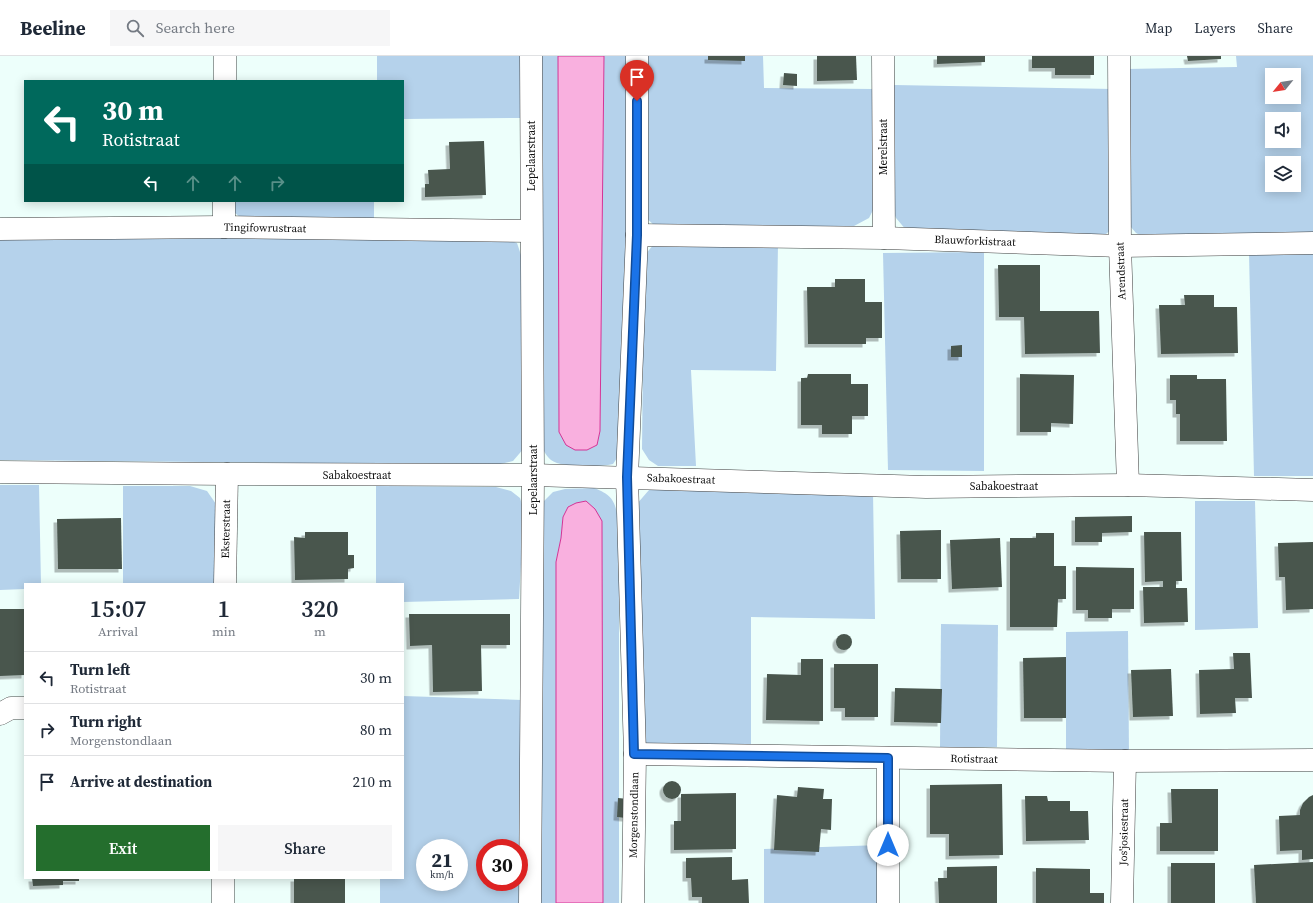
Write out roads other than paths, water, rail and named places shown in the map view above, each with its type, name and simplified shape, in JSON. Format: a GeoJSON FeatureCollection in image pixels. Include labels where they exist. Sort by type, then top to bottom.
{"type":"FeatureCollection","features":[{"type":"Feature","properties":{"kind":"street"},"geometry":{"type":"LineString","coordinates":[[225,56],[225,80]]}},
{"type":"Feature","properties":{"kind":"street","name":"Lepelaarstraat"},"geometry":{"type":"LineString","coordinates":[[530,903],[533,475],[531,56]]}},
{"type":"Feature","properties":{"kind":"street","name":"Morgenstondlaan"},"geometry":{"type":"LineString","coordinates":[[633,903],[634,754],[627,477],[637,235],[637,56]]}},
{"type":"Feature","properties":{"kind":"street","name":"Merelstraat"},"geometry":{"type":"LineString","coordinates":[[883,56],[884,238]]}},
{"type":"Feature","properties":{"kind":"street","name":"Arendstraat"},"geometry":{"type":"LineString","coordinates":[[1119,56],[1120,246],[1128,485]]}},
{"type":"Feature","properties":{"kind":"street"},"geometry":{"type":"LineString","coordinates":[[224,202],[224,227]]}},
{"type":"Feature","properties":{"kind":"street","name":"Tingifowrustraat"},"geometry":{"type":"LineString","coordinates":[[0,229],[224,227],[531,231]]}},
{"type":"Feature","properties":{"kind":"street","name":"Blauwforkistraat"},"geometry":{"type":"LineString","coordinates":[[637,235],[884,238],[1120,246],[1313,243]]}},
{"type":"Feature","properties":{"kind":"street","name":"Sabakoestraat"},"geometry":{"type":"LineString","coordinates":[[0,472],[533,475],[926,487],[1128,485],[1313,490]]}},
{"type":"Feature","properties":{"kind":"street","name":"Eksterstraat"},"geometry":{"type":"LineString","coordinates":[[225,583],[227,474]]}},
{"type":"Feature","properties":{"kind":"street"},"geometry":{"type":"LineString","coordinates":[[0,714],[11,708],[24,708]]}},
{"type":"Feature","properties":{"kind":"street","name":"Rotistraat"},"geometry":{"type":"LineString","coordinates":[[634,754],[1125,761],[1313,760]]}},
{"type":"Feature","properties":{"kind":"street"},"geometry":{"type":"LineString","coordinates":[[888,758],[888,903]]}},
{"type":"Feature","properties":{"kind":"street","name":"Jos'josiestraat"},"geometry":{"type":"LineString","coordinates":[[1122,903],[1125,761]]}},
{"type":"Feature","properties":{"kind":"street"},"geometry":{"type":"LineString","coordinates":[[223,879],[223,903]]}}]}
